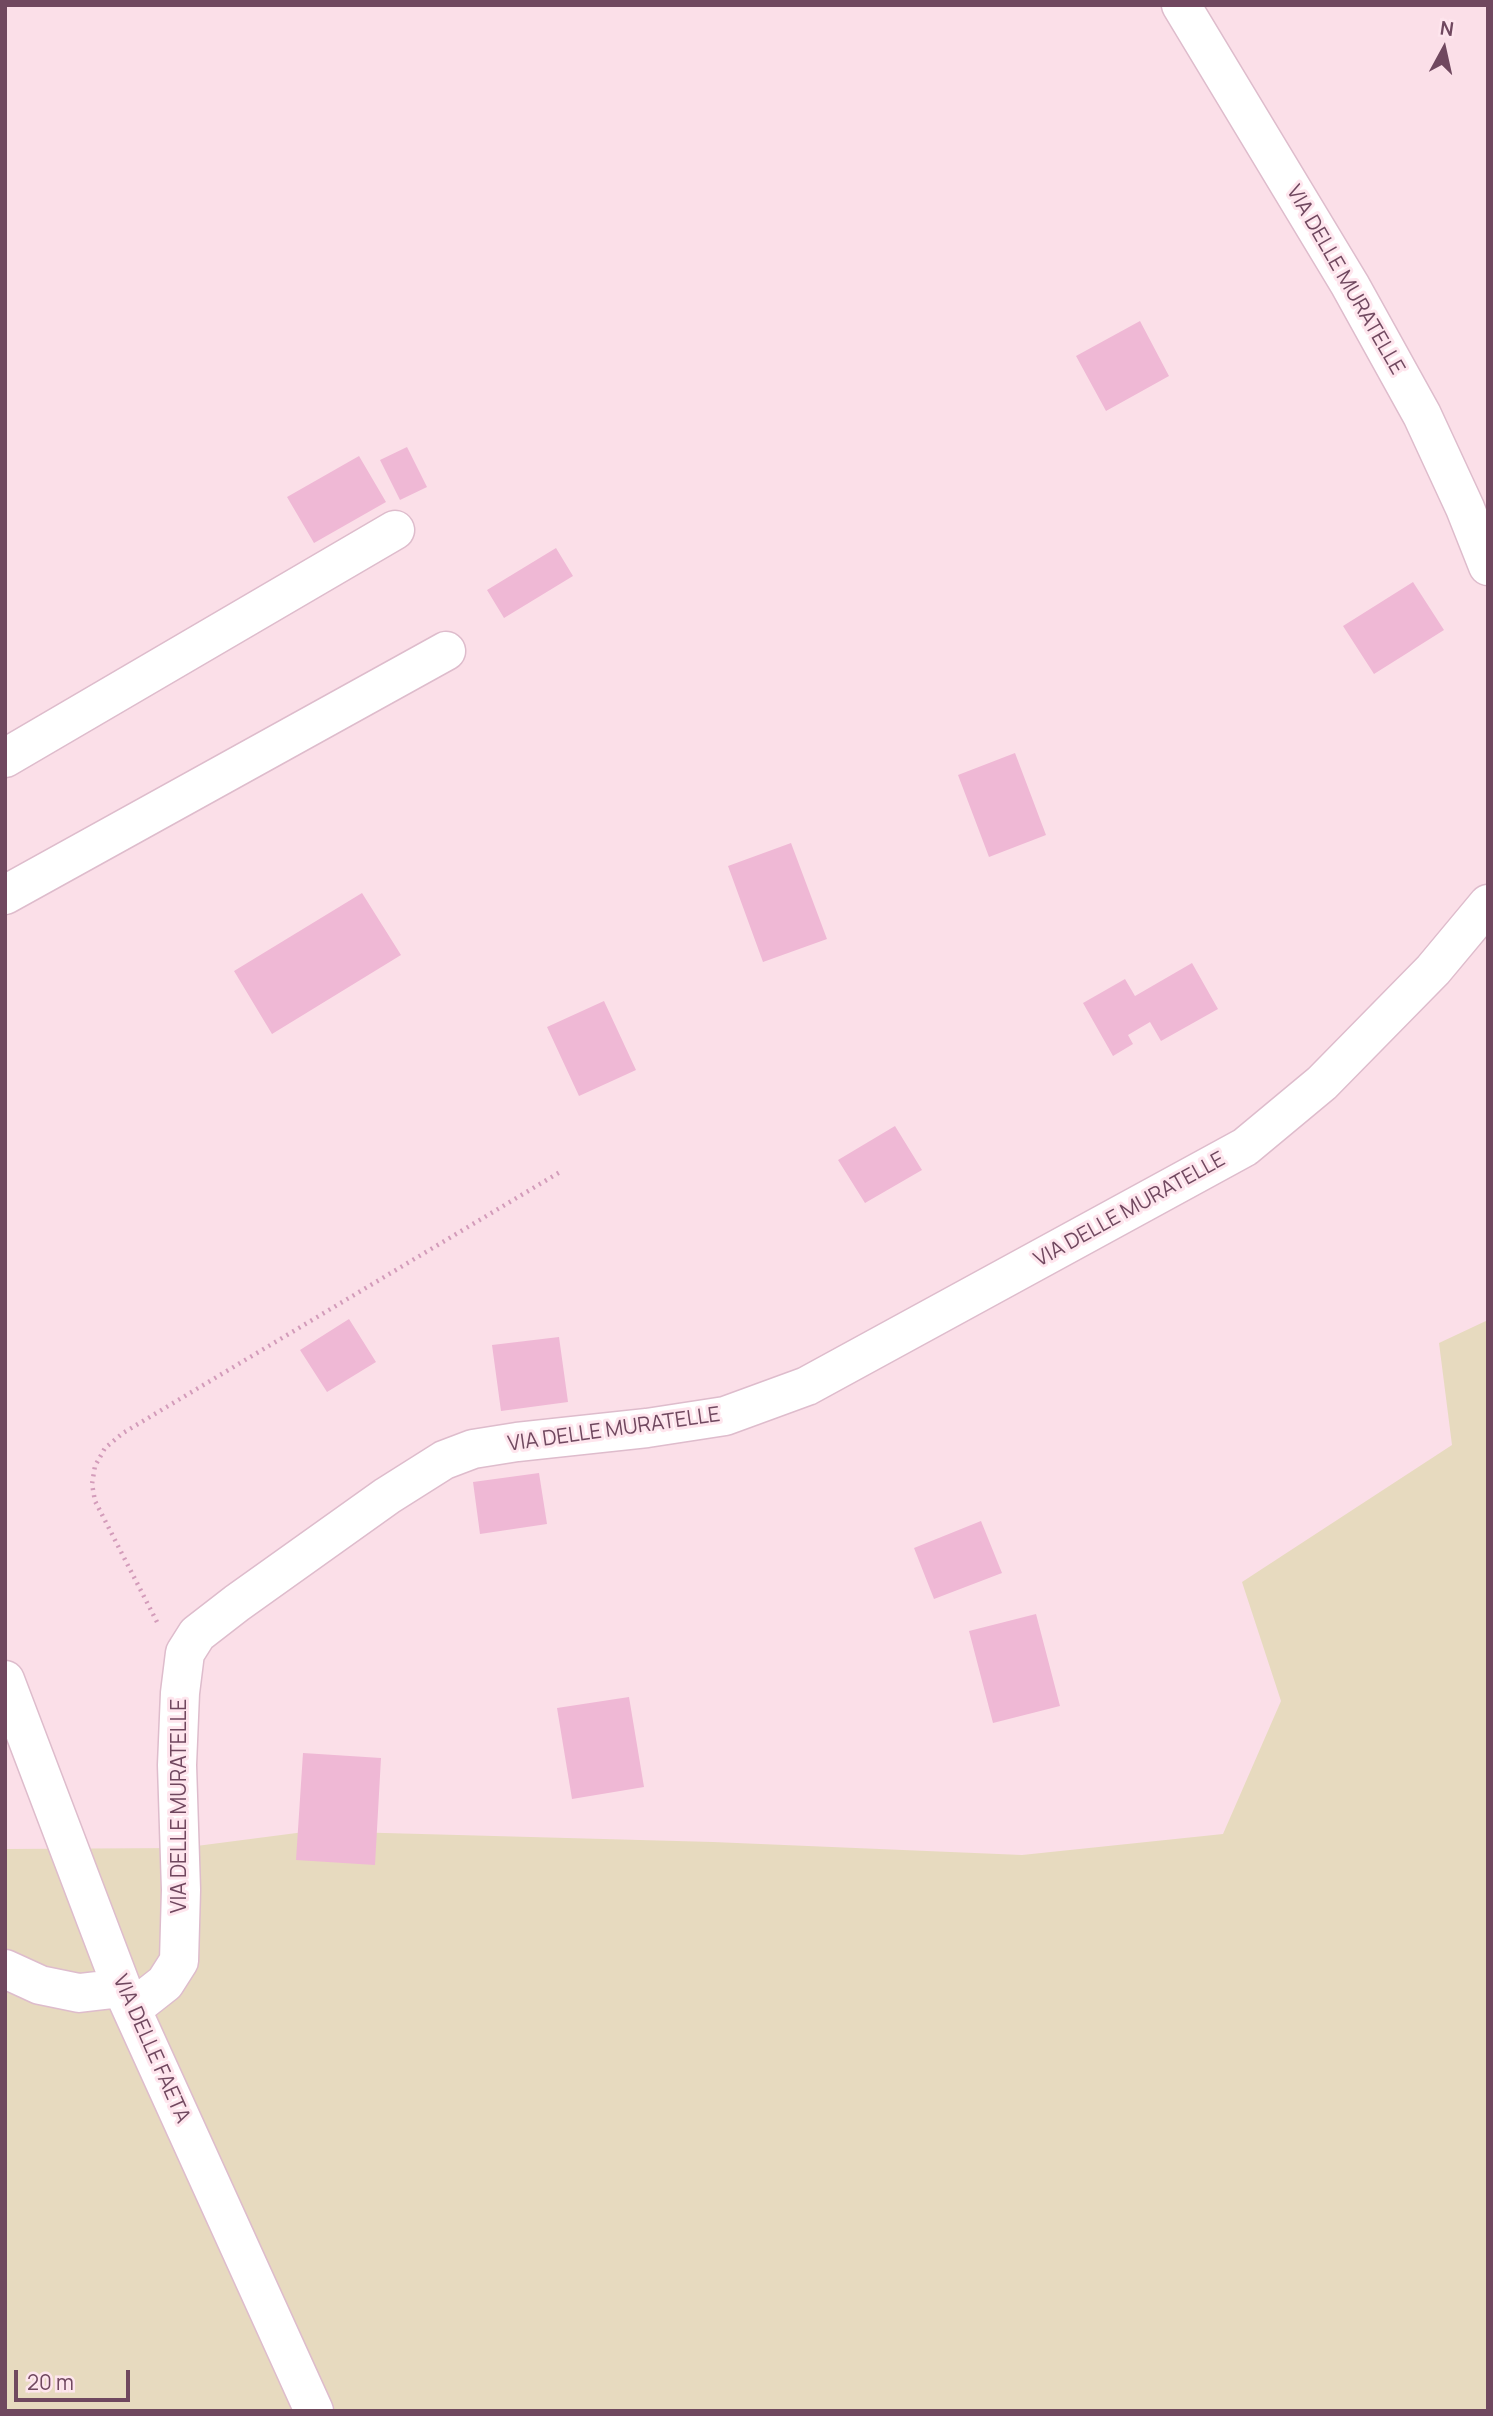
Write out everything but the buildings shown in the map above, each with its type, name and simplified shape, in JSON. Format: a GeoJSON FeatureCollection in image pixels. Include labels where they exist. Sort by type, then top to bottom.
{"type":"FeatureCollection","features":[{"type":"Feature","properties":{"kind":"street","name":"VIA DELLE MURATELLE"},"geometry":{"type":"LineString","coordinates":[[1181,5],[1350,285],[1416,403],[1465,508],[1488,566]]}},
{"type":"Feature","properties":{"kind":"street"},"geometry":{"type":"LineString","coordinates":[[5,758],[395,530]]}},
{"type":"Feature","properties":{"kind":"street"},"geometry":{"type":"LineString","coordinates":[[5,895],[446,651]]}},
{"type":"Feature","properties":{"kind":"street","name":"VIA DELLE MURATELLE"},"geometry":{"type":"LineString","coordinates":[[127,1998],[165,1983],[179,1961],[181,1890],[177,1765],[180,1693],[185,1653],[197,1634],[387,1496],[444,1460],[473,1449],[725,1416],[807,1386],[1245,1147],[1322,1083],[1433,970],[1488,904]]}},
{"type":"Feature","properties":{"kind":"street","name":"VIA DELLE FAETA"},"geometry":{"type":"LineString","coordinates":[[5,1680],[127,1998],[314,2411]]}},
{"type":"Feature","properties":{"kind":"street"},"geometry":{"type":"LineString","coordinates":[[5,1969],[40,1985],[79,1993],[127,1998]]}},
{"type":"Feature","properties":{"kind":"path"},"geometry":{"type":"LineString","coordinates":[[185,1653],[168,1641],[95,1502],[92,1483],[95,1466],[105,1448],[135,1426],[560,1172]]}},
{"type":"Feature","properties":{"kind":"shaded area"},"geometry":{"type":"Polygon","coordinates":[[[1488,1320],[1488,2411],[5,2411],[5,1849],[181,1848],[312,1831],[713,1842],[1022,1855],[1223,1834],[1281,1701],[1242,1582],[1452,1445],[1439,1343],[1488,1320]]]}}]}
